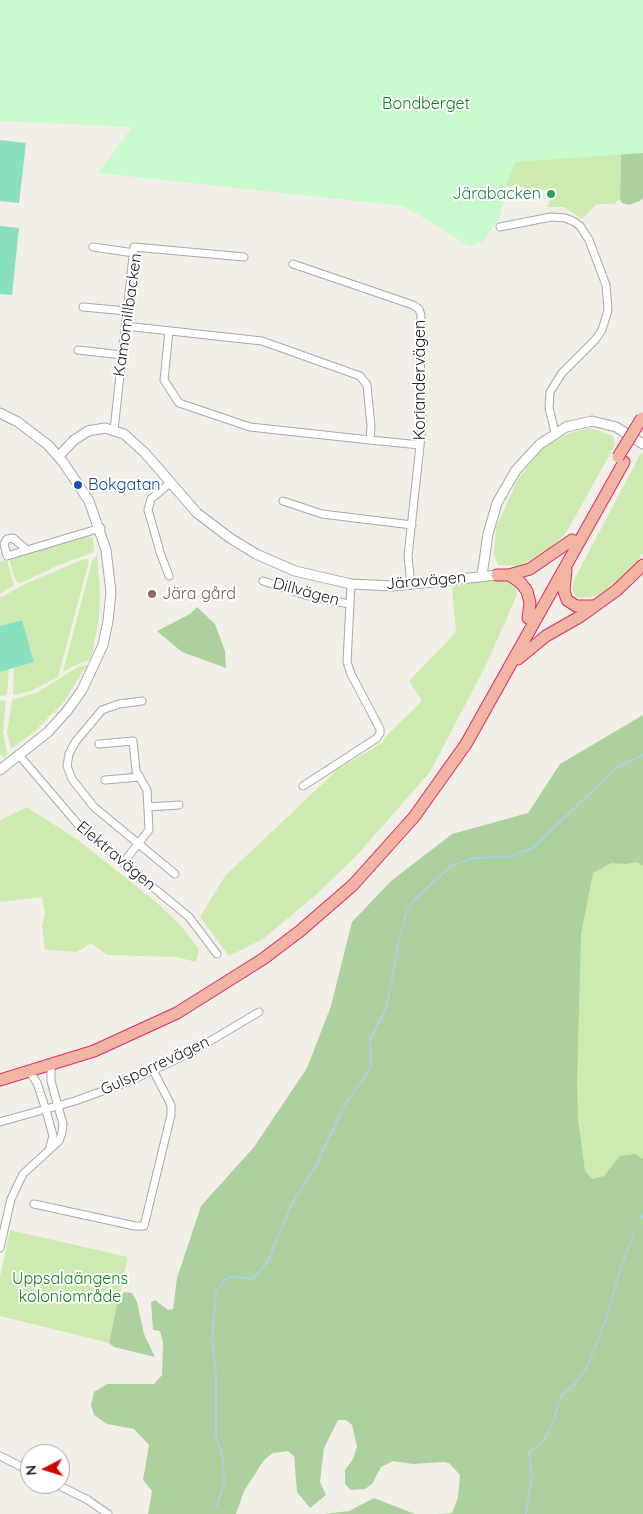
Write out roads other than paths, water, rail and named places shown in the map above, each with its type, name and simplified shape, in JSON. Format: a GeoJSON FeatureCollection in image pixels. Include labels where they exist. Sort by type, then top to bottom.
{"type":"FeatureCollection","features":[{"type":"Feature","properties":{"kind":"highway"},"geometry":{"type":"LineString","coordinates":[[0,1080],[51,1066],[118,1041],[199,1000],[263,959],[324,911],[388,848],[428,798],[466,744],[567,565],[643,417]]}},
{"type":"Feature","properties":{"kind":"highway"},"geometry":{"type":"LineString","coordinates":[[0,1072],[85,1046],[173,1007],[243,964],[311,912],[363,864],[423,794],[461,737],[572,540],[621,459],[643,430]]}},
{"type":"Feature","properties":{"kind":"highway"},"geometry":{"type":"LineString","coordinates":[[497,575],[509,575],[537,566],[572,540]]}},
{"type":"Feature","properties":{"kind":"highway"},"geometry":{"type":"LineString","coordinates":[[567,565],[564,591],[567,600],[576,606],[596,605]]}},
{"type":"Feature","properties":{"kind":"highway"},"geometry":{"type":"LineString","coordinates":[[511,665],[546,636],[617,590],[643,565]]}},
{"type":"Feature","properties":{"kind":"highway"},"geometry":{"type":"LineString","coordinates":[[509,575],[520,582],[527,591],[530,603],[528,618]]}},
{"type":"Feature","properties":{"kind":"street"},"geometry":{"type":"LineString","coordinates":[[500,226],[551,217],[565,218],[573,221],[580,226],[589,240],[606,285],[608,310],[602,330],[595,340],[562,373],[550,392],[549,408],[555,432]]}},
{"type":"Feature","properties":{"kind":"street"},"geometry":{"type":"LineString","coordinates":[[93,247],[134,253]]}},
{"type":"Feature","properties":{"kind":"street","name":"Kamomillbacken"},"geometry":{"type":"LineString","coordinates":[[114,430],[134,247],[244,257]]}},
{"type":"Feature","properties":{"kind":"street","name":"Koriandervägen"},"geometry":{"type":"LineString","coordinates":[[293,264],[407,303],[419,309],[421,315],[420,446],[408,556],[411,586]]}},
{"type":"Feature","properties":{"kind":"street"},"geometry":{"type":"LineString","coordinates":[[83,307],[127,311]]}},
{"type":"Feature","properties":{"kind":"street"},"geometry":{"type":"LineString","coordinates":[[125,326],[262,341],[360,376],[366,385],[371,426],[370,440]]}},
{"type":"Feature","properties":{"kind":"street"},"geometry":{"type":"LineString","coordinates":[[169,331],[164,380],[179,403],[250,427],[420,446]]}},
{"type":"Feature","properties":{"kind":"street"},"geometry":{"type":"LineString","coordinates":[[78,350],[122,355]]}},
{"type":"Feature","properties":{"kind":"street"},"geometry":{"type":"LineString","coordinates":[[0,770],[48,732],[67,711],[82,690],[103,645],[111,592],[106,550],[101,528],[89,501],[59,456],[36,435],[1,415]]}},
{"type":"Feature","properties":{"kind":"street"},"geometry":{"type":"LineString","coordinates":[[482,575],[488,534],[497,503],[516,470],[540,444],[555,432],[574,424],[600,422],[616,427],[643,444]]}},
{"type":"Feature","properties":{"kind":"street"},"geometry":{"type":"LineString","coordinates":[[59,456],[74,440],[88,431],[114,430]]}},
{"type":"Feature","properties":{"kind":"street","name":"Järavägen"},"geometry":{"type":"LineString","coordinates":[[114,430],[133,441],[197,513],[230,538],[256,554],[295,571],[351,584],[411,586],[482,575],[497,575]]}},
{"type":"Feature","properties":{"kind":"street"},"geometry":{"type":"LineString","coordinates":[[169,576],[160,556],[148,510],[151,499],[170,483]]}},
{"type":"Feature","properties":{"kind":"street"},"geometry":{"type":"LineString","coordinates":[[283,500],[322,514],[412,525]]}},
{"type":"Feature","properties":{"kind":"street"},"geometry":{"type":"LineString","coordinates":[[27,550],[101,528]]}},
{"type":"Feature","properties":{"kind":"street","name":"Dillvägen"},"geometry":{"type":"LineString","coordinates":[[263,581],[305,595],[349,604]]}},
{"type":"Feature","properties":{"kind":"street"},"geometry":{"type":"LineString","coordinates":[[302,786],[377,738],[380,733],[380,729],[351,674],[347,662],[351,584]]}},
{"type":"Feature","properties":{"kind":"street"},"geometry":{"type":"LineString","coordinates":[[142,701],[119,704],[102,710],[76,741],[67,758],[72,779],[88,800],[175,874]]}},
{"type":"Feature","properties":{"kind":"street"},"geometry":{"type":"LineString","coordinates":[[99,744],[133,741],[136,771],[148,790],[149,830],[123,862]]}},
{"type":"Feature","properties":{"kind":"street","name":"Elektravägen"},"geometry":{"type":"LineString","coordinates":[[19,755],[81,828],[189,917],[217,954]]}},
{"type":"Feature","properties":{"kind":"street"},"geometry":{"type":"LineString","coordinates":[[105,780],[140,777]]}},
{"type":"Feature","properties":{"kind":"street"},"geometry":{"type":"LineString","coordinates":[[148,808],[179,805]]}},
{"type":"Feature","properties":{"kind":"street","name":"Gulsporrevägen"},"geometry":{"type":"LineString","coordinates":[[0,1122],[99,1093],[154,1070],[190,1053],[259,1012]]}},
{"type":"Feature","properties":{"kind":"street"},"geometry":{"type":"LineString","coordinates":[[0,1248],[7,1213],[22,1174],[59,1140],[62,1133],[63,1124],[50,1080],[51,1066]]}},
{"type":"Feature","properties":{"kind":"street"},"geometry":{"type":"LineString","coordinates":[[34,1204],[135,1226],[144,1226],[171,1115],[170,1105],[154,1070]]}},
{"type":"Feature","properties":{"kind":"street"},"geometry":{"type":"LineString","coordinates":[[30,1072],[37,1083],[53,1136],[49,1149]]}},
{"type":"Feature","properties":{"kind":"street"},"geometry":{"type":"LineString","coordinates":[[0,1456],[20,1466]]}},
{"type":"Feature","properties":{"kind":"street"},"geometry":{"type":"LineString","coordinates":[[70,1491],[88,1500],[108,1514]]}},
{"type":"Feature","properties":{"kind":"waterway"},"geometry":{"type":"LineString","coordinates":[[217,1506],[224,1484],[223,1459],[216,1437],[216,1376],[212,1341],[216,1292],[226,1279],[232,1277],[253,1279],[268,1261],[291,1205],[317,1164],[343,1108],[371,1067],[370,1041],[387,1005],[398,945],[406,914],[412,902],[451,866],[473,858],[508,857],[533,848],[616,768],[643,755]]}},
{"type":"Feature","properties":{"kind":"waterway"},"geometry":{"type":"LineString","coordinates":[[640,1220],[643,1215]]}},
{"type":"Feature","properties":{"kind":"waterway"},"geometry":{"type":"LineString","coordinates":[[526,1514],[532,1475],[529,1453],[544,1441],[553,1422],[561,1396],[573,1386],[587,1367],[606,1319],[620,1270],[635,1230]]}},
{"type":"Feature","properties":{"kind":"place","name":"Järabacken"},"geometry":{"type":"Point","coordinates":[551,194]}},
{"type":"Feature","properties":{"kind":"place","name":"Bokgatan"},"geometry":{"type":"Point","coordinates":[78,485]}},
{"type":"Feature","properties":{"kind":"place","name":"Jära gård"},"geometry":{"type":"Point","coordinates":[152,594]}},
{"type":"Feature","properties":{"kind":"park label","name":"Bondberget"},"geometry":{"type":"Point","coordinates":[426,104]}},
{"type":"Feature","properties":{"kind":"park label","name":"Uppsalaängens koloniområde"},"geometry":{"type":"Point","coordinates":[70,1288]}}]}
